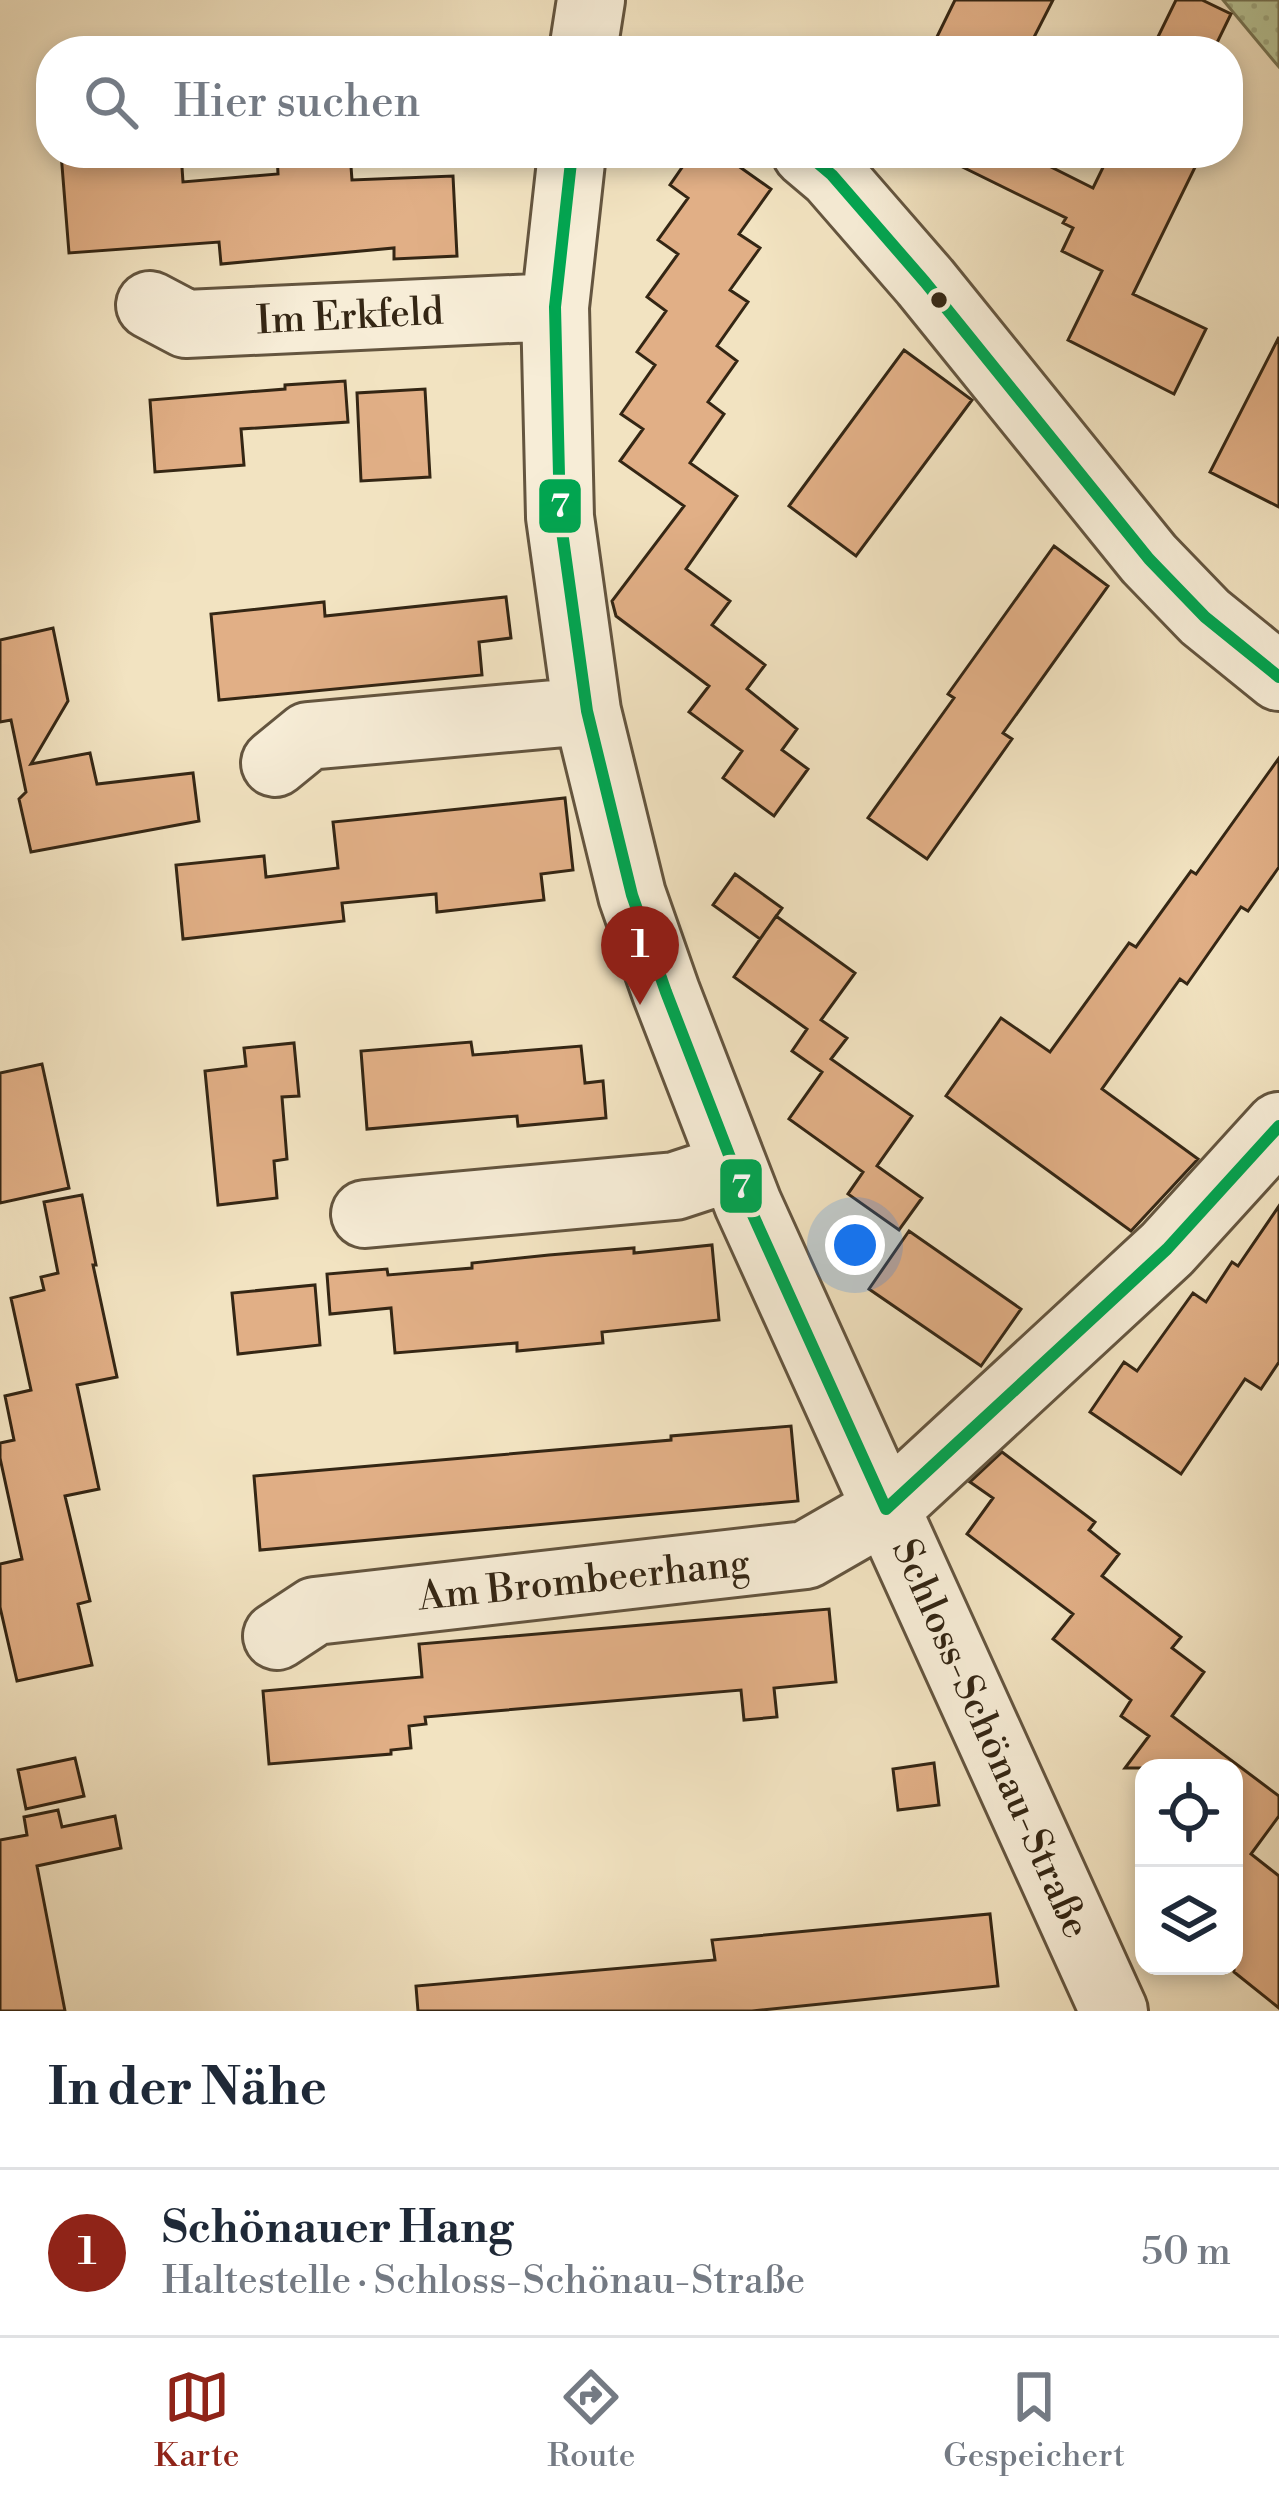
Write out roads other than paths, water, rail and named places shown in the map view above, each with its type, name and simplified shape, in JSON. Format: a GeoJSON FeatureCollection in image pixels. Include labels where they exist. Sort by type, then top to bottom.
{"type":"FeatureCollection","features":[{"type":"Feature","properties":{"kind":"street","name":"Schloss-Schönau-Straße"},"geometry":{"type":"LineString","coordinates":[[570,168],[555,308],[560,517],[587,711],[632,895],[733,1167],[886,1509],[1094,2005]]}},
{"type":"Feature","properties":{"kind":"street"},"geometry":{"type":"LineString","coordinates":[[824,168],[925,282],[1149,560],[1205,617],[1279,677]]}},
{"type":"Feature","properties":{"kind":"street","name":"Im Erkfeld"},"geometry":{"type":"LineString","coordinates":[[150,305],[186,324],[555,308]]}},
{"type":"Feature","properties":{"kind":"street"},"geometry":{"type":"LineString","coordinates":[[275,763],[308,736],[587,711]]}},
{"type":"Feature","properties":{"kind":"street","name":"Am Brombeerhang"},"geometry":{"type":"LineString","coordinates":[[277,1636],[315,1611],[806,1556],[886,1509],[1167,1249],[1279,1126]]}},
{"type":"Feature","properties":{"kind":"street"},"geometry":{"type":"LineString","coordinates":[[365,1214],[675,1186],[733,1167]]}},
{"type":"Feature","properties":{"kind":"place","name":"Schönauer Hang"},"geometry":{"type":"Point","coordinates":[640,1005]}}]}
